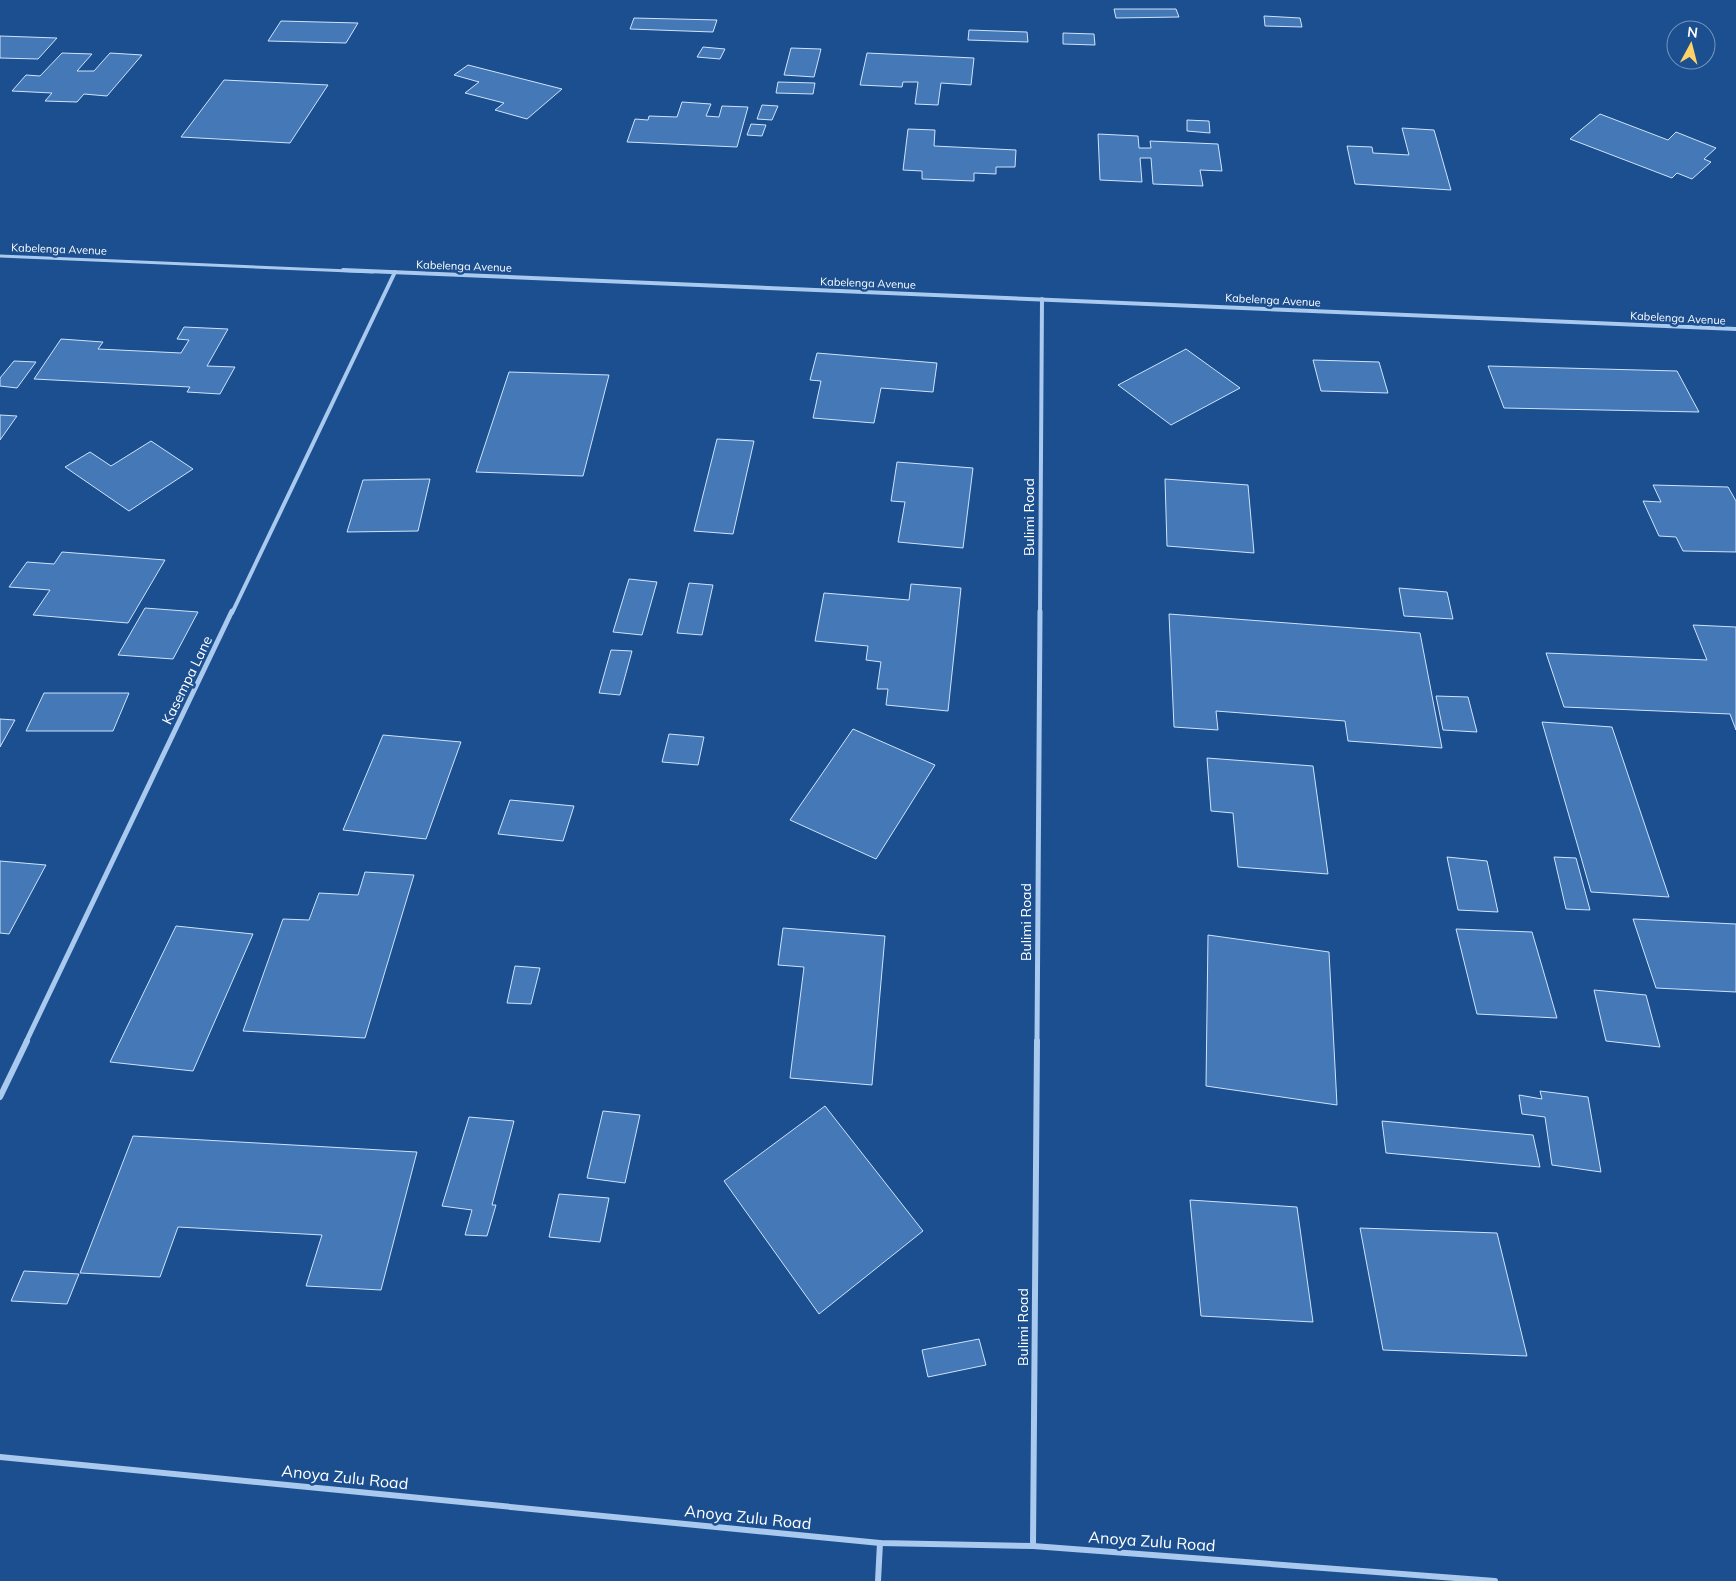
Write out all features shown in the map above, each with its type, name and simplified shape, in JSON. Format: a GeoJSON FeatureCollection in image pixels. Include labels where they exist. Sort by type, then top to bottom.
{"type":"FeatureCollection","features":[{"type":"Feature","properties":{"kind":"street","name":"Kabelenga Avenue"},"geometry":{"type":"LineString","coordinates":[[0,256],[1736,330]]}},
{"type":"Feature","properties":{"kind":"street","name":"Kasempa Lane"},"geometry":{"type":"LineString","coordinates":[[0,1097],[395,272]]}},
{"type":"Feature","properties":{"kind":"street","name":"Bulimi Road"},"geometry":{"type":"LineString","coordinates":[[1033,1546],[1042,299]]}},
{"type":"Feature","properties":{"kind":"street","name":"Anoya Zulu Road"},"geometry":{"type":"LineString","coordinates":[[0,1457],[880,1543],[1033,1546],[1495,1581]]}},
{"type":"Feature","properties":{"kind":"street"},"geometry":{"type":"LineString","coordinates":[[878,1581],[880,1543]]}},
{"type":"Feature","properties":{"kind":"building"},"geometry":{"type":"Polygon","coordinates":[[[1114,9],[1176,9],[1179,17],[1116,18],[1114,9]]]}},
{"type":"Feature","properties":{"kind":"building"},"geometry":{"type":"Polygon","coordinates":[[[1264,16],[1300,18],[1302,27],[1265,26],[1264,16]]]}},
{"type":"Feature","properties":{"kind":"building"},"geometry":{"type":"Polygon","coordinates":[[[634,18],[717,20],[713,32],[630,29],[634,18]]]}},
{"type":"Feature","properties":{"kind":"building"},"geometry":{"type":"Polygon","coordinates":[[[281,21],[358,23],[346,43],[268,41],[281,21]]]}},
{"type":"Feature","properties":{"kind":"building"},"geometry":{"type":"Polygon","coordinates":[[[969,30],[1027,32],[1028,42],[968,40],[969,30]]]}},
{"type":"Feature","properties":{"kind":"building"},"geometry":{"type":"Polygon","coordinates":[[[1063,33],[1094,34],[1095,45],[1063,44],[1063,33]]]}},
{"type":"Feature","properties":{"kind":"building"},"geometry":{"type":"Polygon","coordinates":[[[0,36],[57,38],[38,59],[0,58],[0,36]]]}},
{"type":"Feature","properties":{"kind":"building"},"geometry":{"type":"Polygon","coordinates":[[[703,47],[725,49],[720,59],[697,57],[703,47]]]}},
{"type":"Feature","properties":{"kind":"building"},"geometry":{"type":"Polygon","coordinates":[[[791,48],[821,49],[814,77],[784,75],[791,48]]]}},
{"type":"Feature","properties":{"kind":"building"},"geometry":{"type":"Polygon","coordinates":[[[62,53],[92,54],[77,71],[94,71],[110,53],[142,55],[107,96],[84,94],[77,102],[45,101],[52,93],[12,91],[26,75],[40,76],[62,53]]]}},
{"type":"Feature","properties":{"kind":"building"},"geometry":{"type":"Polygon","coordinates":[[[867,53],[974,58],[971,85],[941,83],[938,105],[915,104],[918,82],[903,82],[902,87],[860,85],[867,53]]]}},
{"type":"Feature","properties":{"kind":"building"},"geometry":{"type":"Polygon","coordinates":[[[468,65],[562,89],[527,119],[495,110],[504,103],[465,93],[479,82],[454,75],[468,65]]]}},
{"type":"Feature","properties":{"kind":"building"},"geometry":{"type":"Polygon","coordinates":[[[224,80],[328,85],[290,143],[181,137],[224,80]]]}},
{"type":"Feature","properties":{"kind":"building"},"geometry":{"type":"Polygon","coordinates":[[[778,82],[815,83],[813,94],[776,93],[778,82]]]}},
{"type":"Feature","properties":{"kind":"building"},"geometry":{"type":"Polygon","coordinates":[[[682,102],[711,104],[706,116],[719,117],[722,106],[748,107],[737,147],[627,142],[635,119],[648,120],[649,116],[677,117],[682,102]]]}},
{"type":"Feature","properties":{"kind":"building"},"geometry":{"type":"Polygon","coordinates":[[[762,105],[778,106],[772,120],[757,119],[762,105]]]}},
{"type":"Feature","properties":{"kind":"building"},"geometry":{"type":"Polygon","coordinates":[[[1600,114],[1668,140],[1676,132],[1716,148],[1704,159],[1711,162],[1692,179],[1677,173],[1672,178],[1570,139],[1600,114]]]}},
{"type":"Feature","properties":{"kind":"building"},"geometry":{"type":"Polygon","coordinates":[[[1187,120],[1209,121],[1210,133],[1187,131],[1187,120]]]}},
{"type":"Feature","properties":{"kind":"building"},"geometry":{"type":"Polygon","coordinates":[[[751,124],[766,125],[762,136],[747,135],[751,124]]]}},
{"type":"Feature","properties":{"kind":"building"},"geometry":{"type":"Polygon","coordinates":[[[1402,128],[1434,130],[1451,190],[1355,184],[1347,146],[1372,147],[1373,153],[1409,155],[1402,128]]]}},
{"type":"Feature","properties":{"kind":"building"},"geometry":{"type":"Polygon","coordinates":[[[908,129],[935,130],[934,146],[1016,150],[1015,167],[996,167],[996,174],[974,173],[974,181],[922,179],[922,171],[903,170],[908,129]]]}},
{"type":"Feature","properties":{"kind":"building"},"geometry":{"type":"Polygon","coordinates":[[[1098,134],[1138,136],[1139,148],[1151,148],[1150,141],[1218,144],[1222,171],[1200,170],[1203,186],[1153,184],[1151,158],[1140,158],[1142,182],[1100,180],[1098,134]]]}},
{"type":"Feature","properties":{"kind":"building"},"geometry":{"type":"Polygon","coordinates":[[[184,327],[228,329],[207,366],[235,367],[220,394],[187,392],[190,387],[34,379],[61,339],[103,342],[98,349],[181,353],[189,340],[177,339],[184,327]]]}},
{"type":"Feature","properties":{"kind":"building"},"geometry":{"type":"Polygon","coordinates":[[[1186,349],[1240,388],[1171,425],[1118,385],[1186,349]]]}},
{"type":"Feature","properties":{"kind":"building"},"geometry":{"type":"Polygon","coordinates":[[[817,353],[937,363],[933,392],[881,388],[874,423],[813,418],[821,381],[810,380],[817,353]]]}},
{"type":"Feature","properties":{"kind":"building"},"geometry":{"type":"Polygon","coordinates":[[[1313,360],[1379,362],[1388,393],[1321,391],[1313,360]]]}},
{"type":"Feature","properties":{"kind":"building"},"geometry":{"type":"Polygon","coordinates":[[[14,361],[36,362],[17,388],[0,386],[0,378],[14,361]]]}},
{"type":"Feature","properties":{"kind":"building"},"geometry":{"type":"Polygon","coordinates":[[[1488,366],[1677,371],[1699,412],[1504,408],[1488,366]]]}},
{"type":"Feature","properties":{"kind":"building"},"geometry":{"type":"Polygon","coordinates":[[[509,372],[609,375],[583,476],[476,472],[509,372]]]}},
{"type":"Feature","properties":{"kind":"building"},"geometry":{"type":"Polygon","coordinates":[[[0,415],[17,416],[0,440],[0,415]]]}},
{"type":"Feature","properties":{"kind":"building"},"geometry":{"type":"Polygon","coordinates":[[[717,439],[754,441],[733,534],[694,531],[717,439]]]}},
{"type":"Feature","properties":{"kind":"building"},"geometry":{"type":"Polygon","coordinates":[[[151,441],[193,469],[129,511],[65,467],[90,452],[111,466],[151,441]]]}},
{"type":"Feature","properties":{"kind":"building"},"geometry":{"type":"Polygon","coordinates":[[[897,462],[973,468],[963,548],[898,542],[905,502],[891,501],[897,462]]]}},
{"type":"Feature","properties":{"kind":"building"},"geometry":{"type":"Polygon","coordinates":[[[430,479],[418,531],[347,532],[363,480],[430,479]]]}},
{"type":"Feature","properties":{"kind":"building"},"geometry":{"type":"Polygon","coordinates":[[[1165,479],[1248,485],[1254,553],[1167,546],[1165,479]]]}},
{"type":"Feature","properties":{"kind":"building"},"geometry":{"type":"Polygon","coordinates":[[[1653,485],[1728,487],[1736,501],[1736,552],[1683,551],[1676,537],[1659,536],[1643,501],[1661,502],[1653,485]]]}},
{"type":"Feature","properties":{"kind":"building"},"geometry":{"type":"Polygon","coordinates":[[[62,552],[165,560],[128,623],[33,615],[50,590],[9,587],[27,562],[54,564],[62,552]]]}},
{"type":"Feature","properties":{"kind":"building"},"geometry":{"type":"Polygon","coordinates":[[[629,579],[657,582],[642,635],[613,632],[629,579]]]}},
{"type":"Feature","properties":{"kind":"building"},"geometry":{"type":"Polygon","coordinates":[[[689,583],[713,585],[702,635],[677,633],[689,583]]]}},
{"type":"Feature","properties":{"kind":"building"},"geometry":{"type":"Polygon","coordinates":[[[911,584],[961,588],[948,711],[886,705],[888,689],[877,689],[881,662],[866,660],[868,646],[815,641],[824,593],[909,600],[911,584]]]}},
{"type":"Feature","properties":{"kind":"building"},"geometry":{"type":"Polygon","coordinates":[[[1399,588],[1447,592],[1453,619],[1404,616],[1399,588]]]}},
{"type":"Feature","properties":{"kind":"building"},"geometry":{"type":"Polygon","coordinates":[[[145,608],[198,612],[173,659],[118,655],[145,608]]]}},
{"type":"Feature","properties":{"kind":"building"},"geometry":{"type":"Polygon","coordinates":[[[1169,614],[1420,633],[1442,748],[1348,741],[1345,721],[1216,711],[1218,730],[1174,727],[1169,614]]]}},
{"type":"Feature","properties":{"kind":"building"},"geometry":{"type":"Polygon","coordinates":[[[1693,625],[1736,627],[1736,730],[1730,714],[1564,707],[1546,653],[1707,660],[1693,625]]]}},
{"type":"Feature","properties":{"kind":"building"},"geometry":{"type":"Polygon","coordinates":[[[611,650],[632,651],[620,695],[599,693],[611,650]]]}},
{"type":"Feature","properties":{"kind":"building"},"geometry":{"type":"Polygon","coordinates":[[[44,693],[129,693],[113,731],[26,731],[44,693]]]}},
{"type":"Feature","properties":{"kind":"building"},"geometry":{"type":"Polygon","coordinates":[[[1436,696],[1468,697],[1477,732],[1443,730],[1436,696]]]}},
{"type":"Feature","properties":{"kind":"building"},"geometry":{"type":"Polygon","coordinates":[[[0,719],[15,720],[0,747],[0,719]]]}},
{"type":"Feature","properties":{"kind":"building"},"geometry":{"type":"Polygon","coordinates":[[[1542,722],[1612,727],[1669,897],[1591,892],[1542,722]]]}},
{"type":"Feature","properties":{"kind":"building"},"geometry":{"type":"Polygon","coordinates":[[[853,729],[935,765],[876,859],[790,820],[853,729]]]}},
{"type":"Feature","properties":{"kind":"building"},"geometry":{"type":"Polygon","coordinates":[[[669,734],[704,737],[698,765],[662,762],[669,734]]]}},
{"type":"Feature","properties":{"kind":"building"},"geometry":{"type":"Polygon","coordinates":[[[383,735],[461,742],[426,839],[343,830],[383,735]]]}},
{"type":"Feature","properties":{"kind":"building"},"geometry":{"type":"Polygon","coordinates":[[[1207,758],[1313,766],[1328,874],[1238,867],[1233,813],[1211,811],[1207,758]]]}},
{"type":"Feature","properties":{"kind":"building"},"geometry":{"type":"Polygon","coordinates":[[[510,800],[574,806],[563,841],[498,834],[510,800]]]}},
{"type":"Feature","properties":{"kind":"building"},"geometry":{"type":"Polygon","coordinates":[[[1447,857],[1487,861],[1498,912],[1458,910],[1447,857]]]}},
{"type":"Feature","properties":{"kind":"building"},"geometry":{"type":"Polygon","coordinates":[[[1554,857],[1576,858],[1590,910],[1566,909],[1554,857]]]}},
{"type":"Feature","properties":{"kind":"building"},"geometry":{"type":"Polygon","coordinates":[[[0,861],[46,865],[9,934],[0,933],[0,861]]]}},
{"type":"Feature","properties":{"kind":"building"},"geometry":{"type":"Polygon","coordinates":[[[365,872],[414,875],[365,1038],[243,1031],[283,919],[309,920],[319,893],[358,895],[365,872]]]}},
{"type":"Feature","properties":{"kind":"building"},"geometry":{"type":"Polygon","coordinates":[[[1633,919],[1736,924],[1736,992],[1656,988],[1633,919]]]}},
{"type":"Feature","properties":{"kind":"building"},"geometry":{"type":"Polygon","coordinates":[[[176,926],[253,934],[193,1071],[110,1062],[176,926]]]}},
{"type":"Feature","properties":{"kind":"building"},"geometry":{"type":"Polygon","coordinates":[[[783,928],[885,936],[872,1085],[790,1078],[804,967],[778,965],[783,928]]]}},
{"type":"Feature","properties":{"kind":"building"},"geometry":{"type":"Polygon","coordinates":[[[1456,929],[1532,932],[1557,1018],[1477,1014],[1456,929]]]}},
{"type":"Feature","properties":{"kind":"building"},"geometry":{"type":"Polygon","coordinates":[[[1208,935],[1329,952],[1337,1105],[1206,1086],[1208,935]]]}},
{"type":"Feature","properties":{"kind":"building"},"geometry":{"type":"Polygon","coordinates":[[[515,966],[540,968],[531,1004],[507,1003],[515,966]]]}},
{"type":"Feature","properties":{"kind":"building"},"geometry":{"type":"Polygon","coordinates":[[[1594,990],[1646,995],[1660,1047],[1606,1041],[1594,990]]]}},
{"type":"Feature","properties":{"kind":"building"},"geometry":{"type":"Polygon","coordinates":[[[1540,1091],[1588,1097],[1601,1172],[1552,1165],[1545,1117],[1522,1114],[1519,1095],[1542,1099],[1540,1091]]]}},
{"type":"Feature","properties":{"kind":"building"},"geometry":{"type":"Polygon","coordinates":[[[825,1106],[923,1231],[819,1314],[724,1181],[825,1106]]]}},
{"type":"Feature","properties":{"kind":"building"},"geometry":{"type":"Polygon","coordinates":[[[603,1111],[640,1115],[625,1183],[587,1178],[603,1111]]]}},
{"type":"Feature","properties":{"kind":"building"},"geometry":{"type":"Polygon","coordinates":[[[469,1117],[514,1121],[492,1205],[496,1205],[487,1236],[465,1235],[472,1210],[442,1206],[469,1117]]]}},
{"type":"Feature","properties":{"kind":"building"},"geometry":{"type":"Polygon","coordinates":[[[1382,1121],[1533,1135],[1540,1167],[1386,1153],[1382,1121]]]}},
{"type":"Feature","properties":{"kind":"building"},"geometry":{"type":"Polygon","coordinates":[[[133,1136],[417,1152],[381,1290],[306,1286],[322,1235],[178,1227],[160,1277],[80,1273],[133,1136]]]}},
{"type":"Feature","properties":{"kind":"building"},"geometry":{"type":"Polygon","coordinates":[[[559,1194],[609,1198],[600,1242],[549,1237],[559,1194]]]}},
{"type":"Feature","properties":{"kind":"building"},"geometry":{"type":"Polygon","coordinates":[[[1190,1200],[1297,1207],[1313,1322],[1201,1316],[1190,1200]]]}},
{"type":"Feature","properties":{"kind":"building"},"geometry":{"type":"Polygon","coordinates":[[[1360,1228],[1497,1233],[1527,1356],[1383,1350],[1360,1228]]]}},
{"type":"Feature","properties":{"kind":"building"},"geometry":{"type":"Polygon","coordinates":[[[24,1271],[79,1274],[67,1304],[11,1301],[24,1271]]]}},
{"type":"Feature","properties":{"kind":"building"},"geometry":{"type":"Polygon","coordinates":[[[979,1339],[986,1365],[928,1377],[922,1350],[979,1339]]]}}]}
